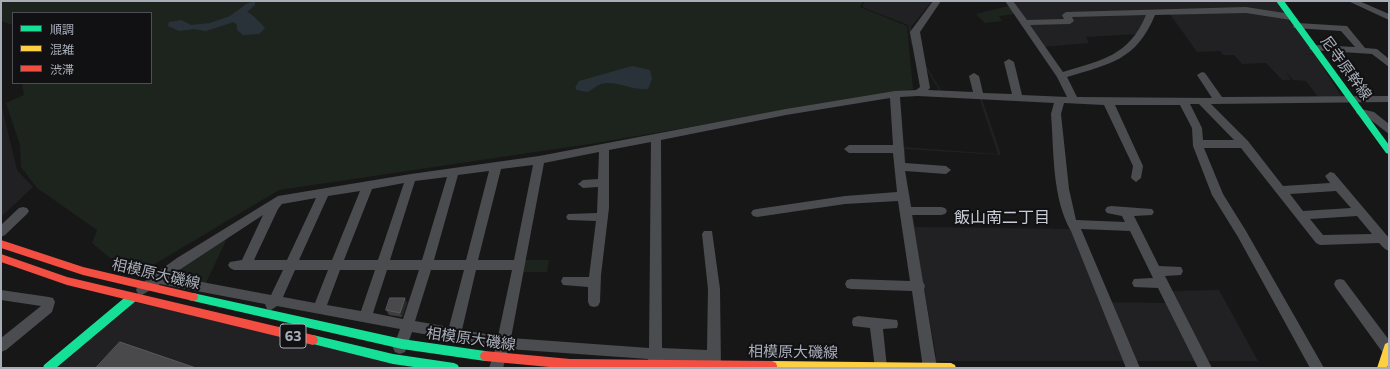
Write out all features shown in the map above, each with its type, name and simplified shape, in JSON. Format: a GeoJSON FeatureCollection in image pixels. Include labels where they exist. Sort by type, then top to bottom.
{"type":"FeatureCollection","features":[{"type":"Feature","properties":{"kind":"main road","name":"尼寺原幹線"},"geometry":{"type":"LineString","coordinates":[[1280,1],[1389,151]]}},
{"type":"Feature","properties":{"kind":"main road","name":"相模原大磯線"},"geometry":{"type":"LineString","coordinates":[[1,244],[83,271],[146,287],[402,344],[498,363],[570,364],[655,360]]}},
{"type":"Feature","properties":{"kind":"main road","name":"相模原大磯線"},"geometry":{"type":"LineString","coordinates":[[1,258],[67,281],[256,327],[393,359],[454,368]]}},
{"type":"Feature","properties":{"kind":"main road"},"geometry":{"type":"LineString","coordinates":[[48,368],[133,297]]}},
{"type":"Feature","properties":{"kind":"main road"},"geometry":{"type":"LineString","coordinates":[[1382,368],[1389,348]]}},
{"type":"Feature","properties":{"kind":"main road","name":"相模原大磯線"},"geometry":{"type":"LineString","coordinates":[[714,363],[951,368]]}},
{"type":"Feature","properties":{"kind":"street"},"geometry":{"type":"LineString","coordinates":[[918,93],[925,88],[915,32],[937,1]]}},
{"type":"Feature","properties":{"kind":"street"},"geometry":{"type":"LineString","coordinates":[[1009,1],[1061,76],[1074,100]]}},
{"type":"Feature","properties":{"kind":"street"},"geometry":{"type":"LineString","coordinates":[[1352,1],[1389,17]]}},
{"type":"Feature","properties":{"kind":"street"},"geometry":{"type":"LineString","coordinates":[[1024,23],[1070,21],[1066,15],[1151,12],[1246,10],[1291,17]]}},
{"type":"Feature","properties":{"kind":"street"},"geometry":{"type":"LineString","coordinates":[[1061,76],[1109,59],[1130,48],[1140,37],[1151,15],[1151,12]]}},
{"type":"Feature","properties":{"kind":"street"},"geometry":{"type":"LineString","coordinates":[[1297,26],[1344,28],[1362,50]]}},
{"type":"Feature","properties":{"kind":"street"},"geometry":{"type":"LineString","coordinates":[[1314,48],[1374,51],[1388,62]]}},
{"type":"Feature","properties":{"kind":"street"},"geometry":{"type":"LineString","coordinates":[[1008,67],[1018,98]]}},
{"type":"Feature","properties":{"kind":"street"},"geometry":{"type":"LineString","coordinates":[[974,76],[979,96]]}},
{"type":"Feature","properties":{"kind":"street"},"geometry":{"type":"LineString","coordinates":[[1201,78],[1219,101]]}},
{"type":"Feature","properties":{"kind":"street"},"geometry":{"type":"LineString","coordinates":[[133,297],[181,261],[278,200],[604,149],[786,112],[895,94],[918,93],[1060,101],[1074,100],[1108,102],[1389,98]]}},
{"type":"Feature","properties":{"kind":"street"},"geometry":{"type":"LineString","coordinates":[[895,94],[899,167],[931,368]]}},
{"type":"Feature","properties":{"kind":"street"},"geometry":{"type":"LineString","coordinates":[[1060,101],[1056,114],[1062,182],[1069,218],[1133,368]]}},
{"type":"Feature","properties":{"kind":"street"},"geometry":{"type":"LineString","coordinates":[[1202,101],[1244,144],[1282,190],[1320,240],[1385,242]]}},
{"type":"Feature","properties":{"kind":"street"},"geometry":{"type":"LineString","coordinates":[[1108,102],[1138,166],[1137,178]]}},
{"type":"Feature","properties":{"kind":"street"},"geometry":{"type":"LineString","coordinates":[[1184,102],[1197,128],[1198,144],[1207,172],[1317,368]]}},
{"type":"Feature","properties":{"kind":"street"},"geometry":{"type":"LineString","coordinates":[[1361,112],[1370,114],[1389,130]]}},
{"type":"Feature","properties":{"kind":"street"},"geometry":{"type":"LineString","coordinates":[[655,360],[656,138]]}},
{"type":"Feature","properties":{"kind":"street"},"geometry":{"type":"LineString","coordinates":[[1198,144],[1244,144]]}},
{"type":"Feature","properties":{"kind":"street"},"geometry":{"type":"LineString","coordinates":[[594,302],[602,217],[604,149]]}},
{"type":"Feature","properties":{"kind":"street"},"geometry":{"type":"LineString","coordinates":[[850,150],[899,149]]}},
{"type":"Feature","properties":{"kind":"street"},"geometry":{"type":"LineString","coordinates":[[498,363],[519,266],[539,160]]}},
{"type":"Feature","properties":{"kind":"street"},"geometry":{"type":"LineString","coordinates":[[454,334],[496,166]]}},
{"type":"Feature","properties":{"kind":"street"},"geometry":{"type":"LineString","coordinates":[[899,167],[941,171]]}},
{"type":"Feature","properties":{"kind":"street"},"geometry":{"type":"LineString","coordinates":[[393,359],[402,344],[454,172]]}},
{"type":"Feature","properties":{"kind":"street"},"geometry":{"type":"LineString","coordinates":[[1330,176],[1385,242]]}},
{"type":"Feature","properties":{"kind":"street"},"geometry":{"type":"LineString","coordinates":[[365,317],[411,178]]}},
{"type":"Feature","properties":{"kind":"street"},"geometry":{"type":"LineString","coordinates":[[583,184],[604,183]]}},
{"type":"Feature","properties":{"kind":"street"},"geometry":{"type":"LineString","coordinates":[[319,309],[368,186]]}},
{"type":"Feature","properties":{"kind":"street"},"geometry":{"type":"LineString","coordinates":[[1282,190],[1339,187]]}},
{"type":"Feature","properties":{"kind":"street"},"geometry":{"type":"LineString","coordinates":[[256,327],[275,300],[323,194]]}},
{"type":"Feature","properties":{"kind":"street"},"geometry":{"type":"LineString","coordinates":[[764,214],[845,200],[903,196]]}},
{"type":"Feature","properties":{"kind":"street"},"geometry":{"type":"LineString","coordinates":[[278,200],[240,265],[382,264],[519,266]]}},
{"type":"Feature","properties":{"kind":"street"},"geometry":{"type":"LineString","coordinates":[[1111,210],[1148,212]]}},
{"type":"Feature","properties":{"kind":"street"},"geometry":{"type":"LineString","coordinates":[[1,232],[23,211]]}},
{"type":"Feature","properties":{"kind":"street"},"geometry":{"type":"LineString","coordinates":[[906,211],[941,211]]}},
{"type":"Feature","properties":{"kind":"street"},"geometry":{"type":"LineString","coordinates":[[1126,212],[1205,368]]}},
{"type":"Feature","properties":{"kind":"street"},"geometry":{"type":"LineString","coordinates":[[1301,215],[1360,212]]}},
{"type":"Feature","properties":{"kind":"street"},"geometry":{"type":"LineString","coordinates":[[572,217],[602,217]]}},
{"type":"Feature","properties":{"kind":"street"},"geometry":{"type":"LineString","coordinates":[[1072,224],[1133,227]]}},
{"type":"Feature","properties":{"kind":"street"},"geometry":{"type":"LineString","coordinates":[[157,278],[503,343],[655,360],[714,363],[714,289],[706,240]]}},
{"type":"Feature","properties":{"kind":"street"},"geometry":{"type":"LineString","coordinates":[[1156,271],[1177,271]]}},
{"type":"Feature","properties":{"kind":"street"},"geometry":{"type":"LineString","coordinates":[[567,281],[595,282]]}},
{"type":"Feature","properties":{"kind":"street"},"geometry":{"type":"LineString","coordinates":[[1138,283],[1161,283]]}},
{"type":"Feature","properties":{"kind":"street"},"geometry":{"type":"LineString","coordinates":[[851,284],[919,286]]}},
{"type":"Feature","properties":{"kind":"street"},"geometry":{"type":"LineString","coordinates":[[1340,284],[1389,348]]}},
{"type":"Feature","properties":{"kind":"street"},"geometry":{"type":"LineString","coordinates":[[1,295],[49,302],[48,308],[1,346]]}},
{"type":"Feature","properties":{"kind":"street"},"geometry":{"type":"LineString","coordinates":[[858,322],[892,324]]}},
{"type":"Feature","properties":{"kind":"street"},"geometry":{"type":"LineString","coordinates":[[876,323],[881,367]]}},
{"type":"Feature","properties":{"kind":"shaded area"},"geometry":{"type":"Polygon","coordinates":[[[1,1],[864,1],[860,7],[907,26],[913,89],[596,143],[279,190],[153,265],[110,258],[92,243],[97,230],[37,188],[21,167],[20,145],[6,103],[24,95],[22,84],[152,84],[152,12],[12,12],[12,25],[1,21],[1,1]]]}},
{"type":"Feature","properties":{"kind":"shaded area"},"geometry":{"type":"Polygon","coordinates":[[[255,1],[255,5],[247,12],[254,16],[265,28],[259,34],[243,35],[237,30],[237,25],[234,22],[206,31],[194,29],[179,31],[168,26],[169,22],[181,20],[191,25],[210,23],[230,16],[246,4],[255,1]]]}},
{"type":"Feature","properties":{"kind":"shaded area"},"geometry":{"type":"Polygon","coordinates":[[[865,1],[932,1],[911,27],[913,44],[942,92],[980,93],[1001,155],[905,149],[906,174],[915,227],[1073,229],[1103,302],[1168,303],[1169,291],[1219,290],[1258,361],[939,361],[921,368],[936,356],[903,174],[903,147],[998,154],[978,94],[941,93],[911,44],[908,25],[862,7],[865,1]]]}},
{"type":"Feature","properties":{"kind":"shaded area"},"geometry":{"type":"Polygon","coordinates":[[[1011,1],[1278,1],[1315,54],[1301,54],[1315,55],[1342,97],[1318,97],[1306,81],[1293,80],[1286,72],[1291,80],[1282,80],[1266,63],[1242,64],[1234,55],[1223,55],[1220,51],[1197,52],[1167,10],[1148,11],[1139,34],[1086,37],[1089,43],[1042,47],[1011,1]]]}},
{"type":"Feature","properties":{"kind":"shaded area"},"geometry":{"type":"Polygon","coordinates":[[[1008,6],[1015,14],[999,16],[1002,21],[985,23],[976,14],[1008,6]]]}},
{"type":"Feature","properties":{"kind":"shaded area"},"geometry":{"type":"Polygon","coordinates":[[[632,66],[650,70],[652,79],[648,89],[613,83],[601,84],[587,92],[577,90],[575,88],[579,81],[632,66]]]}},
{"type":"Feature","properties":{"kind":"shaded area"},"geometry":{"type":"Polygon","coordinates":[[[1,103],[17,170],[33,187],[1,217],[1,103]]]}},
{"type":"Feature","properties":{"kind":"shaded area"},"geometry":{"type":"Polygon","coordinates":[[[229,234],[205,285],[173,280],[168,274],[229,234]]]}},
{"type":"Feature","properties":{"kind":"shaded area"},"geometry":{"type":"Polygon","coordinates":[[[524,260],[549,260],[547,272],[521,272],[524,260]]]}},
{"type":"Feature","properties":{"kind":"shaded area"},"geometry":{"type":"Polygon","coordinates":[[[134,302],[448,368],[56,368],[134,302]]]}},
{"type":"Feature","properties":{"kind":"building"},"geometry":{"type":"Polygon","coordinates":[[[390,298],[405,298],[400,313],[386,310],[390,298]]]}},
{"type":"Feature","properties":{"kind":"building"},"geometry":{"type":"Polygon","coordinates":[[[120,342],[196,368],[96,368],[120,342]]]}},
{"type":"Feature","properties":{"kind":"traffic: fast"},"geometry":{"type":"LineString","coordinates":[[1280,1],[1389,151]]}},
{"type":"Feature","properties":{"kind":"traffic: fast"},"geometry":{"type":"LineString","coordinates":[[48,368],[133,297]]}},
{"type":"Feature","properties":{"kind":"traffic: fast"},"geometry":{"type":"LineString","coordinates":[[193,297],[402,344],[485,356]]}},
{"type":"Feature","properties":{"kind":"traffic: fast"},"geometry":{"type":"LineString","coordinates":[[313,340],[393,359],[454,368]]}},
{"type":"Feature","properties":{"kind":"traffic: slow"},"geometry":{"type":"LineString","coordinates":[[1382,368],[1389,347]]}},
{"type":"Feature","properties":{"kind":"traffic: slow"},"geometry":{"type":"LineString","coordinates":[[772,366],[951,368]]}},
{"type":"Feature","properties":{"kind":"traffic: jam"},"geometry":{"type":"LineString","coordinates":[[1,244],[83,271],[193,297]]}},
{"type":"Feature","properties":{"kind":"traffic: jam"},"geometry":{"type":"LineString","coordinates":[[1,258],[67,281],[313,340]]}},
{"type":"Feature","properties":{"kind":"traffic: jam"},"geometry":{"type":"LineString","coordinates":[[485,356],[570,364],[772,366]]}},
{"type":"Feature","properties":{"kind":"district","name":"飯山南二丁目"},"geometry":{"type":"Point","coordinates":[1002,218]}}]}
